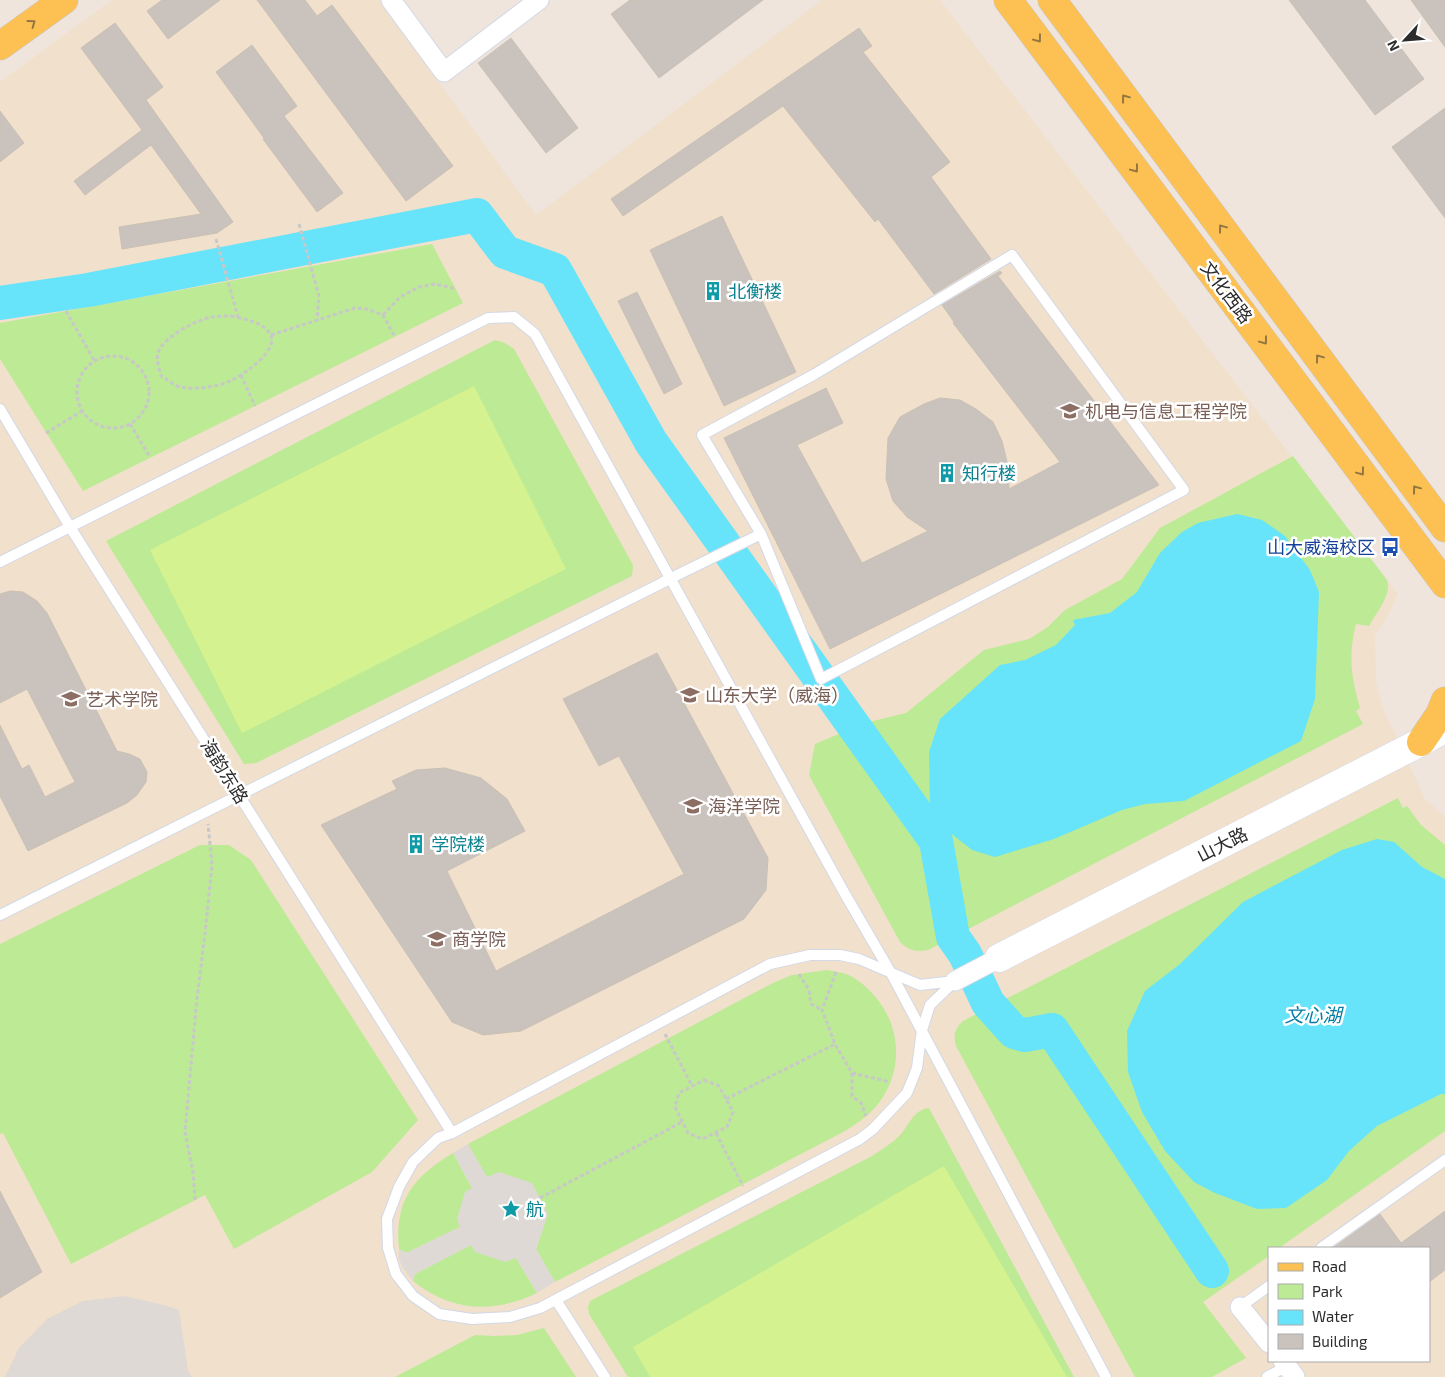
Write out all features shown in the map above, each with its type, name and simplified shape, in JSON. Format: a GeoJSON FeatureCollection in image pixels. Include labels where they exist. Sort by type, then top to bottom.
{"type":"FeatureCollection","features":[{"type":"Feature","properties":{"kind":"main road"},"geometry":{"type":"LineString","coordinates":[[0,46],[64,0]]}},
{"type":"Feature","properties":{"kind":"main road","name":"文化西路"},"geometry":{"type":"LineString","coordinates":[[1008,0],[1444,586]]}},
{"type":"Feature","properties":{"kind":"main road","name":"文化西路"},"geometry":{"type":"LineString","coordinates":[[1052,0],[1445,528]]}},
{"type":"Feature","properties":{"kind":"main road"},"geometry":{"type":"LineString","coordinates":[[1433,740],[1445,701]]}},
{"type":"Feature","properties":{"kind":"main road","name":"山大路"},"geometry":{"type":"LineString","coordinates":[[999,958],[1433,740],[1445,728]]}},
{"type":"Feature","properties":{"kind":"street"},"geometry":{"type":"LineString","coordinates":[[391,0],[444,72],[539,0]]}},
{"type":"Feature","properties":{"kind":"street"},"geometry":{"type":"LineString","coordinates":[[955,981],[999,958]]}},
{"type":"Feature","properties":{"kind":"street"},"geometry":{"type":"LineString","coordinates":[[1240,1307],[1268,1342]]}},
{"type":"Feature","properties":{"kind":"lane"},"geometry":{"type":"LineString","coordinates":[[1012,255],[1184,490],[820,679],[761,534],[702,435],[815,374],[1012,255]]}},
{"type":"Feature","properties":{"kind":"lane"},"geometry":{"type":"LineString","coordinates":[[0,562],[488,318],[514,317],[535,334],[667,580],[844,894],[891,972],[1106,1377]]}},
{"type":"Feature","properties":{"kind":"lane","name":"海韵东路"},"geometry":{"type":"LineString","coordinates":[[0,409],[70,527],[452,1133]]}},
{"type":"Feature","properties":{"kind":"lane"},"geometry":{"type":"LineString","coordinates":[[0,915],[761,534]]}},
{"type":"Feature","properties":{"kind":"lane"},"geometry":{"type":"LineString","coordinates":[[810,955],[840,955],[891,972],[920,985],[955,981],[930,1005],[922,1030],[917,1068],[907,1093],[874,1129],[860,1139],[556,1300],[540,1308],[510,1316],[472,1318],[439,1314],[413,1296],[396,1274],[388,1248],[387,1219],[399,1188],[413,1162],[438,1138],[452,1133],[770,964],[810,955]]}},
{"type":"Feature","properties":{"kind":"lane"},"geometry":{"type":"LineString","coordinates":[[859,960],[890,981],[907,1004],[915,1034],[917,1068]]}},
{"type":"Feature","properties":{"kind":"lane"},"geometry":{"type":"LineString","coordinates":[[1323,1247],[1445,1160]]}},
{"type":"Feature","properties":{"kind":"lane"},"geometry":{"type":"LineString","coordinates":[[1240,1307],[1268,1287]]}},
{"type":"Feature","properties":{"kind":"lane"},"geometry":{"type":"LineString","coordinates":[[556,1300],[605,1377]]}},
{"type":"Feature","properties":{"kind":"lane"},"geometry":{"type":"LineString","coordinates":[[1267,1377],[1288,1368]]}},
{"type":"Feature","properties":{"kind":"path"},"geometry":{"type":"LineString","coordinates":[[299,224],[320,296],[317,321]]}},
{"type":"Feature","properties":{"kind":"path"},"geometry":{"type":"LineString","coordinates":[[216,239],[238,318]]}},
{"type":"Feature","properties":{"kind":"path"},"geometry":{"type":"LineString","coordinates":[[383,315],[400,297],[419,287],[435,284],[456,288]]}},
{"type":"Feature","properties":{"kind":"path"},"geometry":{"type":"LineString","coordinates":[[271,335],[356,308],[367,309],[383,315],[395,337]]}},
{"type":"Feature","properties":{"kind":"path"},"geometry":{"type":"LineString","coordinates":[[66,311],[94,360]]}},
{"type":"Feature","properties":{"kind":"path"},"geometry":{"type":"LineString","coordinates":[[231,316],[259,324],[271,335],[272,342],[266,354],[249,369],[229,382],[203,388],[180,388],[161,376],[157,362],[158,352],[167,341],[183,329],[212,317],[231,316]]}},
{"type":"Feature","properties":{"kind":"path"},"geometry":{"type":"LineString","coordinates":[[117,355],[133,361],[145,373],[149,385],[149,398],[145,410],[130,424],[114,428],[102,426],[91,420],[82,411],[78,400],[78,383],[85,368],[94,360],[105,356],[117,355]]}},
{"type":"Feature","properties":{"kind":"path"},"geometry":{"type":"LineString","coordinates":[[240,375],[255,406]]}},
{"type":"Feature","properties":{"kind":"path"},"geometry":{"type":"LineString","coordinates":[[46,433],[82,411]]}},
{"type":"Feature","properties":{"kind":"path"},"geometry":{"type":"LineString","coordinates":[[130,424],[150,458]]}},
{"type":"Feature","properties":{"kind":"path"},"geometry":{"type":"LineString","coordinates":[[195,1200],[193,1172],[185,1132],[197,998],[212,865],[206,811]]}},
{"type":"Feature","properties":{"kind":"path"},"geometry":{"type":"LineString","coordinates":[[822,1010],[836,972]]}},
{"type":"Feature","properties":{"kind":"path"},"geometry":{"type":"LineString","coordinates":[[799,974],[809,990],[811,1004],[822,1010],[835,1044],[852,1073],[852,1096],[861,1104],[866,1116]]}},
{"type":"Feature","properties":{"kind":"path"},"geometry":{"type":"LineString","coordinates":[[660,1023],[692,1086]]}},
{"type":"Feature","properties":{"kind":"path"},"geometry":{"type":"LineString","coordinates":[[726,1099],[835,1044]]}},
{"type":"Feature","properties":{"kind":"path"},"geometry":{"type":"LineString","coordinates":[[852,1073],[890,1082]]}},
{"type":"Feature","properties":{"kind":"path"},"geometry":{"type":"LineString","coordinates":[[704,1080],[719,1086],[733,1112],[727,1127],[702,1139],[688,1133],[675,1107],[680,1093],[692,1086],[704,1080]]}},
{"type":"Feature","properties":{"kind":"path"},"geometry":{"type":"LineString","coordinates":[[540,1198],[682,1122]]}},
{"type":"Feature","properties":{"kind":"path"},"geometry":{"type":"LineString","coordinates":[[716,1133],[749,1198]]}},
{"type":"Feature","properties":{"kind":"shaded area","name":"山东大学（威海）"},"geometry":{"type":"Polygon","coordinates":[[[112,0],[379,0],[536,215],[822,0],[940,0],[1398,594],[1385,621],[1375,635],[1376,683],[1383,708],[1425,799],[1445,817],[1445,1377],[0,1377],[0,82],[112,0]]]}},
{"type":"Feature","properties":{"kind":"shaded area"},"geometry":{"type":"Polygon","coordinates":[[[468,1144],[487,1177],[499,1172],[532,1183],[548,1214],[536,1249],[555,1282],[537,1293],[516,1258],[505,1262],[475,1252],[471,1245],[415,1274],[413,1281],[403,1268],[399,1259],[399,1249],[406,1253],[460,1227],[457,1219],[465,1192],[472,1188],[453,1153],[468,1144]]]}},
{"type":"Feature","properties":{"kind":"shaded area"},"geometry":{"type":"Polygon","coordinates":[[[124,1296],[179,1310],[188,1371],[192,1377],[5,1377],[19,1348],[47,1319],[83,1301],[124,1296]]]}},
{"type":"Feature","properties":{"kind":"green space"},"geometry":{"type":"Polygon","coordinates":[[[432,244],[463,303],[83,491],[0,359],[0,323],[432,244]]]}},
{"type":"Feature","properties":{"kind":"green space"},"geometry":{"type":"Polygon","coordinates":[[[495,340],[505,343],[514,349],[633,565],[632,576],[256,763],[244,764],[106,541],[495,340]]]}},
{"type":"Feature","properties":{"kind":"green space"},"geometry":{"type":"Polygon","coordinates":[[[474,386],[566,569],[242,733],[150,550],[474,386]]]}},
{"type":"Feature","properties":{"kind":"green space"},"geometry":{"type":"Polygon","coordinates":[[[1293,456],[1387,580],[1387,592],[1379,610],[1369,626],[1356,624],[1352,646],[1354,686],[1360,708],[1356,711],[1363,724],[928,950],[913,950],[900,942],[809,775],[815,744],[865,723],[906,713],[984,650],[1029,639],[1048,627],[1065,610],[1122,579],[1160,528],[1293,456]]]}},
{"type":"Feature","properties":{"kind":"green space"},"geometry":{"type":"Polygon","coordinates":[[[1398,798],[1403,808],[1407,806],[1421,825],[1445,845],[1445,1131],[1280,1247],[1268,1247],[1268,1257],[1203,1302],[1246,1358],[1212,1377],[1135,1377],[956,1046],[956,1029],[963,1021],[1398,798]]]}},
{"type":"Feature","properties":{"kind":"green space"},"geometry":{"type":"Polygon","coordinates":[[[200,845],[229,845],[251,860],[418,1120],[372,1172],[234,1249],[205,1195],[71,1264],[3,1133],[0,1134],[0,944],[200,845]]]}},
{"type":"Feature","properties":{"kind":"green space"},"geometry":{"type":"Polygon","coordinates":[[[827,970],[849,975],[866,987],[880,1002],[894,1032],[896,1048],[895,1065],[891,1081],[884,1096],[873,1110],[845,1131],[555,1282],[536,1249],[548,1214],[487,1178],[468,1144],[773,983],[792,975],[827,970]]]}},
{"type":"Feature","properties":{"kind":"green space"},"geometry":{"type":"Polygon","coordinates":[[[929,1108],[1074,1377],[628,1377],[589,1314],[590,1301],[872,1156],[898,1137],[915,1114],[929,1108]]]}},
{"type":"Feature","properties":{"kind":"green space"},"geometry":{"type":"Polygon","coordinates":[[[453,1153],[472,1188],[460,1227],[406,1253],[399,1249],[398,1232],[403,1204],[417,1181],[427,1171],[453,1153]]]}},
{"type":"Feature","properties":{"kind":"green space"},"geometry":{"type":"Polygon","coordinates":[[[944,1166],[1067,1377],[650,1377],[633,1347],[944,1166]]]}},
{"type":"Feature","properties":{"kind":"green space"},"geometry":{"type":"Polygon","coordinates":[[[471,1245],[516,1258],[537,1293],[505,1304],[489,1307],[473,1306],[443,1299],[413,1281],[415,1274],[471,1245]]]}},
{"type":"Feature","properties":{"kind":"green space"},"geometry":{"type":"Polygon","coordinates":[[[544,1328],[576,1377],[395,1377],[475,1335],[517,1335],[544,1328]]]}},
{"type":"Feature","properties":{"kind":"water"},"geometry":{"type":"Polygon","coordinates":[[[1237,514],[1262,520],[1285,536],[1310,570],[1319,592],[1315,699],[1301,741],[1184,801],[1145,804],[1122,810],[1054,839],[995,857],[972,850],[939,824],[930,806],[929,752],[940,719],[1000,665],[1025,660],[1056,645],[1075,625],[1073,620],[1110,613],[1137,592],[1160,553],[1182,532],[1198,523],[1237,514]]]}},
{"type":"Feature","properties":{"kind":"water","name":"文心湖"},"geometry":{"type":"Polygon","coordinates":[[[1377,839],[1394,842],[1422,867],[1445,879],[1445,1094],[1441,1094],[1377,1126],[1349,1151],[1327,1180],[1286,1208],[1257,1209],[1215,1193],[1194,1182],[1165,1151],[1142,1112],[1128,1072],[1127,1031],[1145,991],[1180,964],[1243,902],[1342,850],[1377,839]]]}},
{"type":"Feature","properties":{"kind":"building"},"geometry":{"type":"Polygon","coordinates":[[[162,0],[220,0],[168,39],[147,11],[162,0]]]}},
{"type":"Feature","properties":{"kind":"building"},"geometry":{"type":"Polygon","coordinates":[[[257,0],[305,0],[317,16],[332,5],[453,166],[406,201],[257,0]]]}},
{"type":"Feature","properties":{"kind":"building"},"geometry":{"type":"Polygon","coordinates":[[[630,0],[763,0],[659,78],[611,14],[630,0]]]}},
{"type":"Feature","properties":{"kind":"building"},"geometry":{"type":"Polygon","coordinates":[[[1289,0],[1365,0],[1424,79],[1375,115],[1289,0]]]}},
{"type":"Feature","properties":{"kind":"building"},"geometry":{"type":"Polygon","coordinates":[[[1411,0],[1445,0],[1445,47],[1411,0]]]}},
{"type":"Feature","properties":{"kind":"building"},"geometry":{"type":"Polygon","coordinates":[[[115,23],[163,87],[146,100],[233,222],[217,233],[122,249],[119,227],[201,214],[151,145],[85,195],[74,181],[142,130],[81,48],[115,23]]]}},
{"type":"Feature","properties":{"kind":"building"},"geometry":{"type":"Polygon","coordinates":[[[859,28],[872,46],[863,52],[950,162],[931,177],[991,259],[934,294],[878,219],[875,222],[783,106],[623,216],[611,199],[859,28]]]}},
{"type":"Feature","properties":{"kind":"building"},"geometry":{"type":"Polygon","coordinates":[[[511,38],[578,128],[546,153],[478,63],[511,38]]]}},
{"type":"Feature","properties":{"kind":"building"},"geometry":{"type":"Polygon","coordinates":[[[252,45],[297,106],[284,116],[343,193],[317,212],[216,72],[252,45]]]}},
{"type":"Feature","properties":{"kind":"building"},"geometry":{"type":"Polygon","coordinates":[[[1445,108],[1445,218],[1392,147],[1445,108]]]}},
{"type":"Feature","properties":{"kind":"building"},"geometry":{"type":"Polygon","coordinates":[[[0,111],[24,143],[0,162],[0,111]]]}},
{"type":"Feature","properties":{"kind":"building","name":"北衡楼"},"geometry":{"type":"Polygon","coordinates":[[[722,216],[796,372],[724,406],[650,250],[722,216]]]}},
{"type":"Feature","properties":{"kind":"building","name":"知行楼"},"geometry":{"type":"Polygon","coordinates":[[[1000,271],[1002,273],[998,276],[1159,485],[830,649],[724,438],[826,388],[843,423],[797,445],[862,563],[928,531],[907,517],[893,501],[886,479],[888,438],[900,417],[924,404],[940,398],[960,400],[993,422],[1002,441],[1008,466],[1009,489],[1060,462],[953,323],[942,305],[1000,271]]]}},
{"type":"Feature","properties":{"kind":"building"},"geometry":{"type":"Polygon","coordinates":[[[637,292],[682,384],[664,394],[618,301],[637,292]]]}},
{"type":"Feature","properties":{"kind":"building"},"geometry":{"type":"Polygon","coordinates":[[[10,591],[23,592],[37,601],[47,613],[117,751],[140,759],[147,772],[146,782],[137,795],[127,803],[28,851],[0,796],[0,725],[22,769],[29,765],[45,797],[75,782],[27,689],[0,703],[0,594],[10,591]]]}},
{"type":"Feature","properties":{"kind":"building","name":"学院楼"},"geometry":{"type":"Polygon","coordinates":[[[657,653],[768,858],[766,890],[744,919],[521,1031],[483,1035],[452,1022],[321,825],[397,789],[392,781],[416,770],[445,768],[481,778],[507,799],[525,831],[447,871],[496,971],[684,874],[619,756],[599,766],[563,699],[657,653]]]}},
{"type":"Feature","properties":{"kind":"building"},"geometry":{"type":"Polygon","coordinates":[[[0,1191],[42,1272],[0,1298],[0,1191]]]}},
{"type":"Feature","properties":{"kind":"building"},"geometry":{"type":"Polygon","coordinates":[[[1445,1211],[1445,1270],[1430,1281],[1430,1247],[1334,1247],[1380,1214],[1401,1243],[1445,1211]]]}},
{"type":"Feature","properties":{"kind":"waterway"},"geometry":{"type":"LineString","coordinates":[[0,303],[88,290],[477,215],[505,252],[555,270],[651,442],[936,841],[953,937],[965,954],[988,1003],[1014,1032],[1025,1035],[1052,1030],[1212,1271]]}},
{"type":"Feature","properties":{"kind":"place","name":"北衡楼"},"geometry":{"type":"Point","coordinates":[713,291]}},
{"type":"Feature","properties":{"kind":"place","name":"机电与信息工程学院"},"geometry":{"type":"Point","coordinates":[1070,411]}},
{"type":"Feature","properties":{"kind":"place","name":"知行楼"},"geometry":{"type":"Point","coordinates":[947,473]}},
{"type":"Feature","properties":{"kind":"place","name":"山大威海校区"},"geometry":{"type":"Point","coordinates":[1390,547]}},
{"type":"Feature","properties":{"kind":"place","name":"山东大学（威海）"},"geometry":{"type":"Point","coordinates":[690,695]}},
{"type":"Feature","properties":{"kind":"place","name":"艺术学院"},"geometry":{"type":"Point","coordinates":[71,699]}},
{"type":"Feature","properties":{"kind":"place","name":"海洋学院"},"geometry":{"type":"Point","coordinates":[693,806]}},
{"type":"Feature","properties":{"kind":"place","name":"学院楼"},"geometry":{"type":"Point","coordinates":[416,844]}},
{"type":"Feature","properties":{"kind":"place","name":"商学院"},"geometry":{"type":"Point","coordinates":[437,939]}},
{"type":"Feature","properties":{"kind":"place","name":"航"},"geometry":{"type":"Point","coordinates":[511,1209]}}]}
